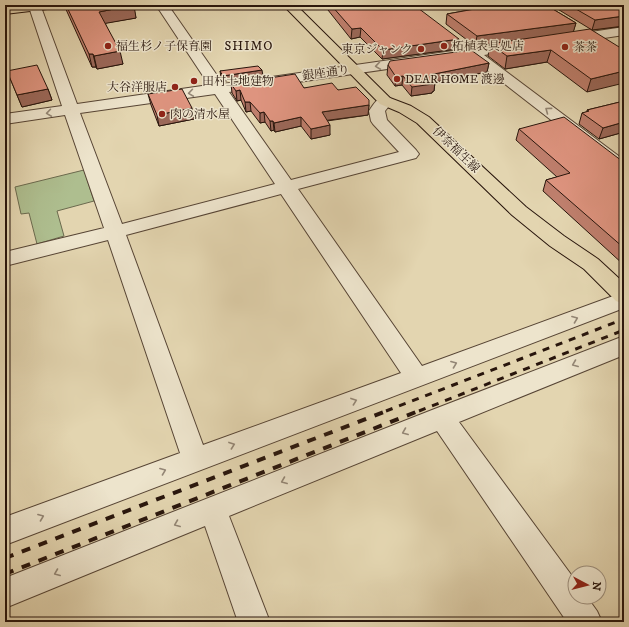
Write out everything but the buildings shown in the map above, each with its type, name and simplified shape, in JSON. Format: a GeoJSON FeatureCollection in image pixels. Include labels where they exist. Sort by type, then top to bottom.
{"type":"FeatureCollection","features":[{"type":"Feature","properties":{"kind":"main road","name":"伊奈福生線"},"geometry":{"type":"LineString","coordinates":[[289,5],[355,69],[385,101],[405,109],[423,120],[520,212],[557,241],[591,264],[624,296]]}},
{"type":"Feature","properties":{"kind":"main road"},"geometry":{"type":"LineString","coordinates":[[5,10],[41,6]]}},
{"type":"Feature","properties":{"kind":"street"},"geometry":{"type":"LineString","coordinates":[[162,5],[417,378]]}},
{"type":"Feature","properties":{"kind":"street"},"geometry":{"type":"LineString","coordinates":[[41,6],[72,110],[195,458]]}},
{"type":"Feature","properties":{"kind":"street"},"geometry":{"type":"LineString","coordinates":[[571,24],[610,49]]}},
{"type":"Feature","properties":{"kind":"street"},"geometry":{"type":"LineString","coordinates":[[559,40],[624,31]]}},
{"type":"Feature","properties":{"kind":"street"},"geometry":{"type":"LineString","coordinates":[[454,38],[624,168]]}},
{"type":"Feature","properties":{"kind":"street","name":"銀座通り"},"geometry":{"type":"LineString","coordinates":[[5,119],[535,44]]}},
{"type":"Feature","properties":{"kind":"street"},"geometry":{"type":"LineString","coordinates":[[5,259],[286,188],[410,154],[379,121],[377,111],[385,101]]}},
{"type":"Feature","properties":{"kind":"street"},"geometry":{"type":"LineString","coordinates":[[5,531],[195,458],[417,378],[624,300]]}},
{"type":"Feature","properties":{"kind":"street"},"geometry":{"type":"LineString","coordinates":[[5,593],[214,510],[441,417],[624,345]]}},
{"type":"Feature","properties":{"kind":"street"},"geometry":{"type":"LineString","coordinates":[[441,417],[586,622]]}},
{"type":"Feature","properties":{"kind":"street"},"geometry":{"type":"LineString","coordinates":[[214,510],[254,622]]}},
{"type":"Feature","properties":{"kind":"green space"},"geometry":{"type":"Polygon","coordinates":[[[84,170],[94,201],[57,211],[64,236],[37,244],[29,213],[21,214],[15,187],[84,170]]]}},
{"type":"Feature","properties":{"kind":"railway"},"geometry":{"type":"LineString","coordinates":[[386,411],[624,319]]}},
{"type":"Feature","properties":{"kind":"railway"},"geometry":{"type":"LineString","coordinates":[[419,411],[624,330]]}},
{"type":"Feature","properties":{"kind":"railway"},"geometry":{"type":"LineString","coordinates":[[5,558],[389,410]]}},
{"type":"Feature","properties":{"kind":"railway"},"geometry":{"type":"LineString","coordinates":[[5,574],[421,410]]}},
{"type":"Feature","properties":{"kind":"place","name":"福生杉ノ子保育園"},"geometry":{"type":"Point","coordinates":[108,46]}},
{"type":"Feature","properties":{"kind":"place","name":"柘植表具処店"},"geometry":{"type":"Point","coordinates":[444,46]}},
{"type":"Feature","properties":{"kind":"place","name":"茶茶"},"geometry":{"type":"Point","coordinates":[565,47]}},
{"type":"Feature","properties":{"kind":"place","name":"東京ジャンク"},"geometry":{"type":"Point","coordinates":[421,49]}},
{"type":"Feature","properties":{"kind":"place","name":"DEAR HOME 渡邊"},"geometry":{"type":"Point","coordinates":[397,79]}},
{"type":"Feature","properties":{"kind":"place","name":"田村土地建物"},"geometry":{"type":"Point","coordinates":[194,81]}},
{"type":"Feature","properties":{"kind":"place","name":"大谷洋服店"},"geometry":{"type":"Point","coordinates":[175,87]}},
{"type":"Feature","properties":{"kind":"place","name":"肉の清水屋"},"geometry":{"type":"Point","coordinates":[162,114]}},
{"type":"Feature","properties":{"kind":"district","name":"SHIMO"},"geometry":{"type":"Point","coordinates":[249,46]}}]}
